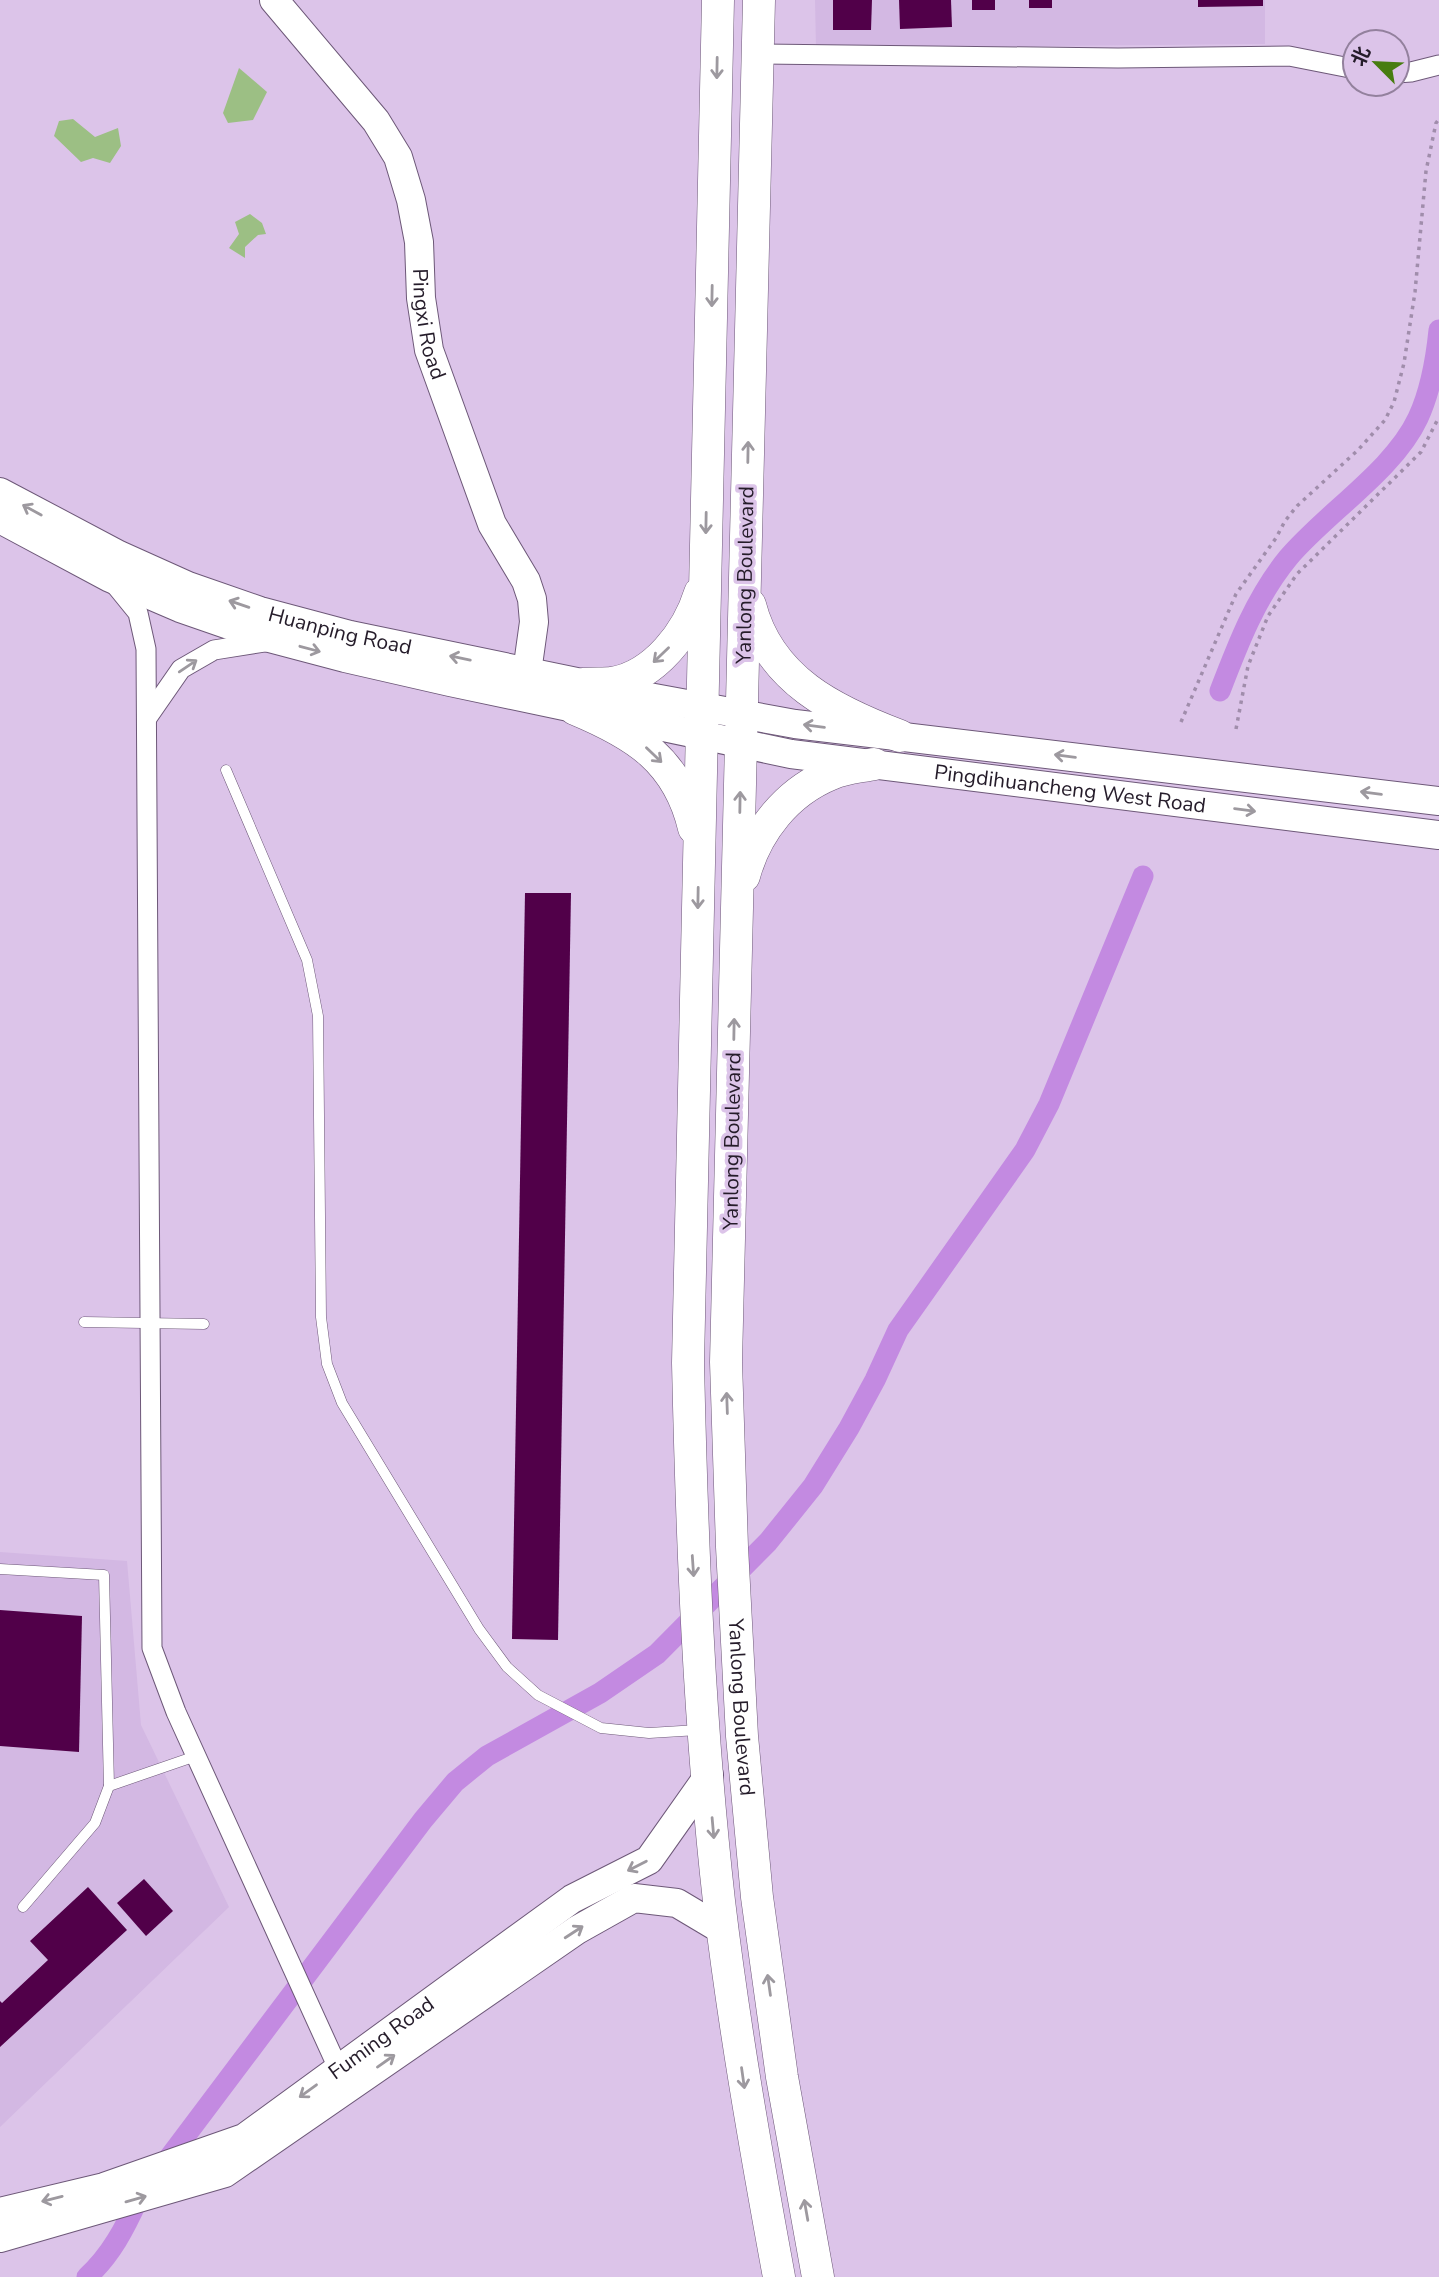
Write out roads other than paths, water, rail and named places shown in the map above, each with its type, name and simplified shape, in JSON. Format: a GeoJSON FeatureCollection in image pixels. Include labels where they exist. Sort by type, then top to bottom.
{"type":"FeatureCollection","features":[{"type":"Feature","properties":{"kind":"main road","name":"Pingxi Road"},"geometry":{"type":"LineString","coordinates":[[274,0],[376,121],[398,157],[411,200],[419,242],[421,298],[429,350],[492,524],[526,581],[532,598],[534,622],[524,684]]}},
{"type":"Feature","properties":{"kind":"main road","name":"Yanlong Boulevard"},"geometry":{"type":"LineString","coordinates":[[718,0],[688,1363],[692,1541],[723,1931],[743,2083],[779,2277]]}},
{"type":"Feature","properties":{"kind":"main road","name":"Yanlong Boulevard"},"geometry":{"type":"LineString","coordinates":[[759,0],[726,1362],[742,1736],[757,1897],[782,2077],[818,2277]]}},
{"type":"Feature","properties":{"kind":"main road","name":"Huanping Road"},"geometry":{"type":"LineString","coordinates":[[0,492],[119,555],[200,591],[260,611],[524,684],[702,721]]}},
{"type":"Feature","properties":{"kind":"main road","name":"Huanping Road"},"geometry":{"type":"LineString","coordinates":[[0,519],[110,578],[180,608],[277,640],[345,658],[524,684]]}},
{"type":"Feature","properties":{"kind":"main road"},"geometry":{"type":"LineString","coordinates":[[699,849],[690,812],[674,780],[658,758],[634,737],[605,722],[579,696],[637,674],[658,659],[681,635],[696,606],[705,575]]}},
{"type":"Feature","properties":{"kind":"main road"},"geometry":{"type":"LineString","coordinates":[[745,584],[754,619],[768,646],[790,674],[817,697],[851,718],[900,736]]}},
{"type":"Feature","properties":{"kind":"main road","name":"Pingdihuancheng West Road"},"geometry":{"type":"LineString","coordinates":[[702,721],[742,729],[791,754],[1439,835]]}},
{"type":"Feature","properties":{"kind":"main road","name":"Pingdihuancheng West Road"},"geometry":{"type":"LineString","coordinates":[[742,729],[795,724],[1439,801]]}},
{"type":"Feature","properties":{"kind":"main road"},"geometry":{"type":"LineString","coordinates":[[737,901],[747,864],[763,832],[781,807],[805,788],[832,773],[874,764]]}},
{"type":"Feature","properties":{"kind":"main road","name":"Fuming Road"},"geometry":{"type":"LineString","coordinates":[[0,2238],[225,2173],[572,1899],[649,1860],[709,1775]]}},
{"type":"Feature","properties":{"kind":"main road","name":"Fuming Road"},"geometry":{"type":"LineString","coordinates":[[0,2212],[104,2187],[244,2138],[577,1930],[634,1898],[677,1903],[723,1931]]}},
{"type":"Feature","properties":{"kind":"street"},"geometry":{"type":"LineString","coordinates":[[757,54],[1118,58],[1290,56],[1341,66]]}},
{"type":"Feature","properties":{"kind":"street"},"geometry":{"type":"LineString","coordinates":[[1411,72],[1439,65]]}},
{"type":"Feature","properties":{"kind":"street"},"geometry":{"type":"LineString","coordinates":[[110,578],[138,613],[146,649],[152,1648],[176,1712],[342,2079]]}},
{"type":"Feature","properties":{"kind":"street"},"geometry":{"type":"LineString","coordinates":[[146,718],[181,669],[214,650],[277,640]]}},
{"type":"Feature","properties":{"kind":"lane"},"geometry":{"type":"LineString","coordinates":[[226,770],[307,960],[318,1016],[321,1317],[327,1363],[342,1403],[479,1629],[507,1667],[538,1695],[601,1728],[649,1733],[705,1730]]}},
{"type":"Feature","properties":{"kind":"lane"},"geometry":{"type":"LineString","coordinates":[[84,1322],[204,1324]]}},
{"type":"Feature","properties":{"kind":"lane"},"geometry":{"type":"LineString","coordinates":[[0,1569],[104,1575],[109,1786],[95,1823],[23,1908]]}},
{"type":"Feature","properties":{"kind":"lane"},"geometry":{"type":"LineString","coordinates":[[109,1786],[196,1756]]}},
{"type":"Feature","properties":{"kind":"waterway"},"geometry":{"type":"LineString","coordinates":[[1220,691],[1249,622],[1266,589],[1288,558],[1376,473],[1407,437],[1418,418],[1430,386],[1439,330]]}},
{"type":"Feature","properties":{"kind":"waterway"},"geometry":{"type":"LineString","coordinates":[[87,2277],[117,2241],[138,2199],[423,1820],[455,1782],[487,1756],[600,1693],[657,1654],[768,1542],[813,1486],[849,1428],[898,1330],[1025,1150],[1049,1104],[1143,876]]}}]}
